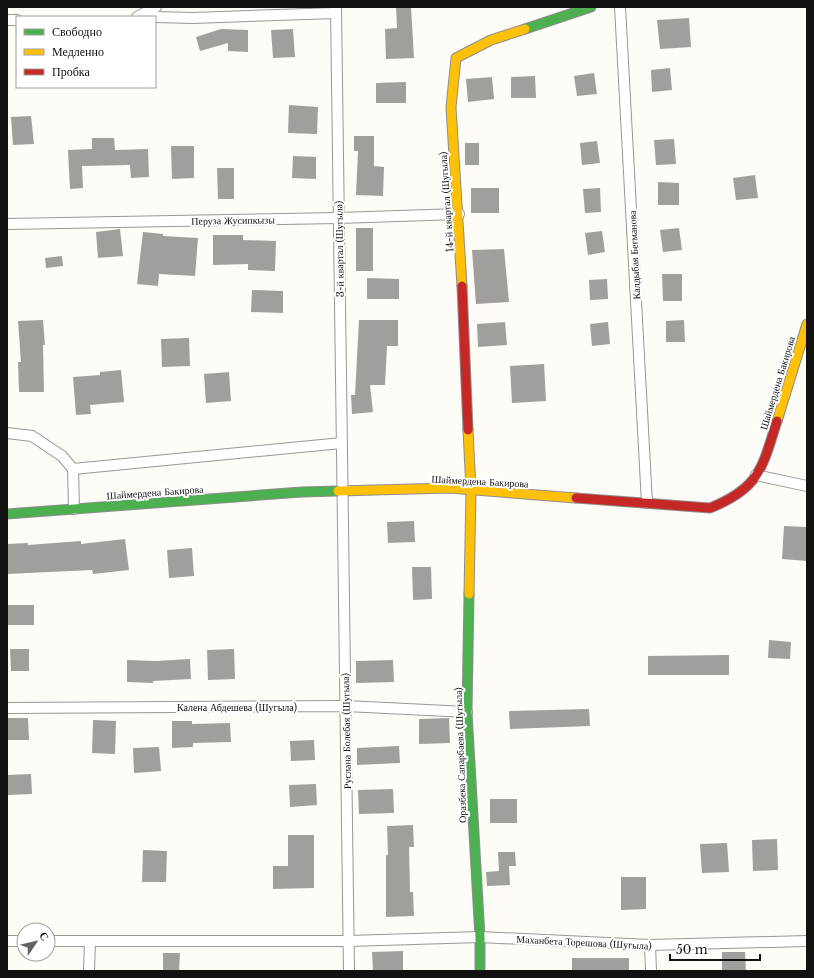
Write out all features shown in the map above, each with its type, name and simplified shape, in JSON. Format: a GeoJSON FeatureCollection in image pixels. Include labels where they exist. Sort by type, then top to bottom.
{"type":"FeatureCollection","features":[{"type":"Feature","properties":{"kind":"street"},"geometry":{"type":"LineString","coordinates":[[139,16],[156,7]]}},
{"type":"Feature","properties":{"kind":"street","name":"14-й квартал (Шугыла)"},"geometry":{"type":"LineString","coordinates":[[472,490],[459,214],[451,107],[456,58],[491,40],[591,7]]}},
{"type":"Feature","properties":{"kind":"street","name":"Калдыбая Бегманова"},"geometry":{"type":"LineString","coordinates":[[620,7],[647,503]]}},
{"type":"Feature","properties":{"kind":"street"},"geometry":{"type":"LineString","coordinates":[[156,18],[193,18],[336,10]]}},
{"type":"Feature","properties":{"kind":"street","name":"3-й квартал (Шугыла)"},"geometry":{"type":"LineString","coordinates":[[336,10],[343,491]]}},
{"type":"Feature","properties":{"kind":"street","name":"Перуза Жусипкызы"},"geometry":{"type":"LineString","coordinates":[[7,224],[338,218],[459,214]]}},
{"type":"Feature","properties":{"kind":"street","name":"Шаймердена Бакирова"},"geometry":{"type":"LineString","coordinates":[[7,514],[302,492],[448,488],[710,508],[730,500],[751,484],[764,462],[807,324]]}},
{"type":"Feature","properties":{"kind":"street"},"geometry":{"type":"LineString","coordinates":[[7,433],[32,436],[62,456],[73,469],[74,509]]}},
{"type":"Feature","properties":{"kind":"street"},"geometry":{"type":"LineString","coordinates":[[73,469],[342,443]]}},
{"type":"Feature","properties":{"kind":"street"},"geometry":{"type":"LineString","coordinates":[[756,475],[807,486]]}},
{"type":"Feature","properties":{"kind":"street","name":"Оразбека Сапарбаева (Шугыла)"},"geometry":{"type":"LineString","coordinates":[[472,490],[467,712],[480,937],[480,971]]}},
{"type":"Feature","properties":{"kind":"street","name":"Руслана Болебая (Шугыла)"},"geometry":{"type":"LineString","coordinates":[[343,491],[348,971]]}},
{"type":"Feature","properties":{"kind":"street","name":"Калена Абдешева (Шугыла)"},"geometry":{"type":"LineString","coordinates":[[7,708],[346,706],[467,712]]}},
{"type":"Feature","properties":{"kind":"street","name":"Маханбета Торешова (Шугыла)"},"geometry":{"type":"LineString","coordinates":[[56,941],[348,940],[480,937],[650,945],[807,941]]}},
{"type":"Feature","properties":{"kind":"street"},"geometry":{"type":"LineString","coordinates":[[89,971],[90,941]]}},
{"type":"Feature","properties":{"kind":"street"},"geometry":{"type":"LineString","coordinates":[[650,945],[651,971]]}},
{"type":"Feature","properties":{"kind":"building"},"geometry":{"type":"Polygon","coordinates":[[[396,7],[411,7],[414,58],[386,59],[385,29],[397,28],[396,7]]]}},
{"type":"Feature","properties":{"kind":"building"},"geometry":{"type":"Polygon","coordinates":[[[689,18],[691,47],[660,49],[657,20],[689,18]]]}},
{"type":"Feature","properties":{"kind":"building"},"geometry":{"type":"Polygon","coordinates":[[[221,29],[248,30],[248,52],[228,51],[228,43],[200,51],[196,37],[221,29]]]}},
{"type":"Feature","properties":{"kind":"building"},"geometry":{"type":"Polygon","coordinates":[[[293,29],[295,57],[273,58],[271,30],[293,29]]]}},
{"type":"Feature","properties":{"kind":"building"},"geometry":{"type":"Polygon","coordinates":[[[670,68],[672,90],[652,92],[651,70],[670,68]]]}},
{"type":"Feature","properties":{"kind":"building"},"geometry":{"type":"Polygon","coordinates":[[[594,73],[597,94],[577,96],[574,76],[594,73]]]}},
{"type":"Feature","properties":{"kind":"building"},"geometry":{"type":"Polygon","coordinates":[[[535,76],[536,98],[511,98],[511,77],[535,76]]]}},
{"type":"Feature","properties":{"kind":"building"},"geometry":{"type":"Polygon","coordinates":[[[492,77],[494,99],[468,102],[466,79],[492,77]]]}},
{"type":"Feature","properties":{"kind":"building"},"geometry":{"type":"Polygon","coordinates":[[[406,82],[406,103],[376,103],[376,83],[406,82]]]}},
{"type":"Feature","properties":{"kind":"building"},"geometry":{"type":"Polygon","coordinates":[[[289,105],[318,107],[317,134],[288,133],[289,105]]]}},
{"type":"Feature","properties":{"kind":"building"},"geometry":{"type":"Polygon","coordinates":[[[31,116],[34,144],[13,145],[11,117],[31,116]]]}},
{"type":"Feature","properties":{"kind":"building"},"geometry":{"type":"Polygon","coordinates":[[[354,136],[374,136],[374,166],[384,167],[383,196],[356,195],[358,151],[354,151],[354,136]]]}},
{"type":"Feature","properties":{"kind":"building"},"geometry":{"type":"Polygon","coordinates":[[[92,138],[114,138],[115,150],[148,149],[149,177],[131,178],[130,165],[82,166],[83,188],[70,189],[68,150],[92,149],[92,138]]]}},
{"type":"Feature","properties":{"kind":"building"},"geometry":{"type":"Polygon","coordinates":[[[674,139],[676,164],[656,165],[654,140],[674,139]]]}},
{"type":"Feature","properties":{"kind":"building"},"geometry":{"type":"Polygon","coordinates":[[[597,141],[600,163],[582,165],[580,143],[597,141]]]}},
{"type":"Feature","properties":{"kind":"building"},"geometry":{"type":"Polygon","coordinates":[[[465,143],[479,143],[479,165],[465,165],[465,143]]]}},
{"type":"Feature","properties":{"kind":"building"},"geometry":{"type":"Polygon","coordinates":[[[171,146],[194,146],[194,178],[172,179],[171,146]]]}},
{"type":"Feature","properties":{"kind":"building"},"geometry":{"type":"Polygon","coordinates":[[[293,156],[316,157],[316,179],[292,178],[293,156]]]}},
{"type":"Feature","properties":{"kind":"building"},"geometry":{"type":"Polygon","coordinates":[[[217,168],[234,168],[234,199],[218,199],[217,168]]]}},
{"type":"Feature","properties":{"kind":"building"},"geometry":{"type":"Polygon","coordinates":[[[755,175],[758,198],[736,200],[733,178],[755,175]]]}},
{"type":"Feature","properties":{"kind":"building"},"geometry":{"type":"Polygon","coordinates":[[[658,182],[679,183],[679,205],[658,205],[658,182]]]}},
{"type":"Feature","properties":{"kind":"building"},"geometry":{"type":"Polygon","coordinates":[[[471,188],[499,188],[499,213],[471,213],[471,188]]]}},
{"type":"Feature","properties":{"kind":"building"},"geometry":{"type":"Polygon","coordinates":[[[600,188],[601,212],[585,213],[583,189],[600,188]]]}},
{"type":"Feature","properties":{"kind":"building"},"geometry":{"type":"Polygon","coordinates":[[[356,228],[373,228],[373,271],[356,271],[356,228]]]}},
{"type":"Feature","properties":{"kind":"building"},"geometry":{"type":"Polygon","coordinates":[[[679,228],[682,250],[663,252],[660,230],[679,228]]]}},
{"type":"Feature","properties":{"kind":"building"},"geometry":{"type":"Polygon","coordinates":[[[120,229],[123,256],[98,258],[96,232],[120,229]]]}},
{"type":"Feature","properties":{"kind":"building"},"geometry":{"type":"Polygon","coordinates":[[[602,231],[605,252],[588,255],[585,233],[602,231]]]}},
{"type":"Feature","properties":{"kind":"building"},"geometry":{"type":"Polygon","coordinates":[[[143,232],[163,234],[163,236],[198,238],[195,276],[159,274],[158,286],[137,284],[143,232]]]}},
{"type":"Feature","properties":{"kind":"building"},"geometry":{"type":"Polygon","coordinates":[[[213,235],[243,235],[243,240],[276,241],[275,271],[248,270],[248,264],[213,265],[213,235]]]}},
{"type":"Feature","properties":{"kind":"building"},"geometry":{"type":"Polygon","coordinates":[[[504,249],[509,302],[476,304],[472,250],[504,249]]]}},
{"type":"Feature","properties":{"kind":"building"},"geometry":{"type":"Polygon","coordinates":[[[62,256],[63,266],[46,268],[45,258],[62,256]]]}},
{"type":"Feature","properties":{"kind":"building"},"geometry":{"type":"Polygon","coordinates":[[[662,274],[682,274],[682,301],[663,301],[662,274]]]}},
{"type":"Feature","properties":{"kind":"building"},"geometry":{"type":"Polygon","coordinates":[[[367,278],[399,279],[399,299],[367,299],[367,278]]]}},
{"type":"Feature","properties":{"kind":"building"},"geometry":{"type":"Polygon","coordinates":[[[607,279],[608,299],[590,300],[589,280],[607,279]]]}},
{"type":"Feature","properties":{"kind":"building"},"geometry":{"type":"Polygon","coordinates":[[[252,290],[283,291],[283,313],[251,312],[252,290]]]}},
{"type":"Feature","properties":{"kind":"building"},"geometry":{"type":"Polygon","coordinates":[[[43,320],[45,345],[43,345],[44,392],[19,392],[18,362],[21,362],[18,321],[43,320]]]}},
{"type":"Feature","properties":{"kind":"building"},"geometry":{"type":"Polygon","coordinates":[[[359,320],[398,320],[398,346],[387,346],[385,385],[370,385],[373,412],[352,414],[351,395],[355,395],[359,320]]]}},
{"type":"Feature","properties":{"kind":"building"},"geometry":{"type":"Polygon","coordinates":[[[684,320],[685,342],[666,342],[666,321],[684,320]]]}},
{"type":"Feature","properties":{"kind":"building"},"geometry":{"type":"Polygon","coordinates":[[[505,322],[507,345],[478,347],[477,324],[505,322]]]}},
{"type":"Feature","properties":{"kind":"building"},"geometry":{"type":"Polygon","coordinates":[[[608,322],[610,344],[592,346],[590,324],[608,322]]]}},
{"type":"Feature","properties":{"kind":"building"},"geometry":{"type":"Polygon","coordinates":[[[189,338],[190,366],[162,367],[161,339],[189,338]]]}},
{"type":"Feature","properties":{"kind":"building"},"geometry":{"type":"Polygon","coordinates":[[[544,364],[546,401],[512,403],[510,366],[544,364]]]}},
{"type":"Feature","properties":{"kind":"building"},"geometry":{"type":"Polygon","coordinates":[[[121,370],[124,402],[90,405],[91,414],[76,415],[73,377],[100,375],[100,372],[121,370]]]}},
{"type":"Feature","properties":{"kind":"building"},"geometry":{"type":"Polygon","coordinates":[[[229,372],[231,401],[206,403],[204,374],[229,372]]]}},
{"type":"Feature","properties":{"kind":"building"},"geometry":{"type":"Polygon","coordinates":[[[414,521],[415,542],[388,543],[387,522],[414,521]]]}},
{"type":"Feature","properties":{"kind":"building"},"geometry":{"type":"Polygon","coordinates":[[[784,526],[807,527],[807,561],[782,559],[784,526]]]}},
{"type":"Feature","properties":{"kind":"building"},"geometry":{"type":"Polygon","coordinates":[[[125,539],[129,570],[93,574],[92,570],[7,574],[7,544],[28,543],[28,545],[81,541],[81,544],[125,539]]]}},
{"type":"Feature","properties":{"kind":"building"},"geometry":{"type":"Polygon","coordinates":[[[192,548],[194,576],[169,578],[167,550],[192,548]]]}},
{"type":"Feature","properties":{"kind":"building"},"geometry":{"type":"Polygon","coordinates":[[[412,567],[431,567],[432,599],[413,600],[412,567]]]}},
{"type":"Feature","properties":{"kind":"building"},"geometry":{"type":"Polygon","coordinates":[[[7,605],[34,605],[34,625],[7,625],[7,605]]]}},
{"type":"Feature","properties":{"kind":"building"},"geometry":{"type":"Polygon","coordinates":[[[769,640],[791,642],[790,659],[768,658],[769,640]]]}},
{"type":"Feature","properties":{"kind":"building"},"geometry":{"type":"Polygon","coordinates":[[[10,649],[29,649],[29,671],[11,671],[10,649]]]}},
{"type":"Feature","properties":{"kind":"building"},"geometry":{"type":"Polygon","coordinates":[[[234,649],[235,679],[208,680],[207,650],[234,649]]]}},
{"type":"Feature","properties":{"kind":"building"},"geometry":{"type":"Polygon","coordinates":[[[729,655],[729,675],[648,675],[648,656],[729,655]]]}},
{"type":"Feature","properties":{"kind":"building"},"geometry":{"type":"Polygon","coordinates":[[[190,659],[191,679],[153,681],[153,683],[127,682],[127,660],[156,661],[190,659]]]}},
{"type":"Feature","properties":{"kind":"building"},"geometry":{"type":"Polygon","coordinates":[[[393,660],[394,682],[356,683],[356,661],[393,660]]]}},
{"type":"Feature","properties":{"kind":"building"},"geometry":{"type":"Polygon","coordinates":[[[589,709],[590,726],[510,729],[509,711],[589,709]]]}},
{"type":"Feature","properties":{"kind":"building"},"geometry":{"type":"Polygon","coordinates":[[[7,718],[28,718],[29,740],[7,740],[7,718]]]}},
{"type":"Feature","properties":{"kind":"building"},"geometry":{"type":"Polygon","coordinates":[[[449,718],[450,743],[419,744],[419,719],[449,718]]]}},
{"type":"Feature","properties":{"kind":"building"},"geometry":{"type":"Polygon","coordinates":[[[93,720],[116,721],[115,754],[92,753],[93,720]]]}},
{"type":"Feature","properties":{"kind":"building"},"geometry":{"type":"Polygon","coordinates":[[[172,721],[192,721],[192,724],[230,723],[231,742],[193,743],[193,747],[172,748],[172,721]]]}},
{"type":"Feature","properties":{"kind":"building"},"geometry":{"type":"Polygon","coordinates":[[[314,740],[315,760],[291,761],[290,741],[314,740]]]}},
{"type":"Feature","properties":{"kind":"building"},"geometry":{"type":"Polygon","coordinates":[[[399,746],[400,763],[357,765],[357,748],[399,746]]]}},
{"type":"Feature","properties":{"kind":"building"},"geometry":{"type":"Polygon","coordinates":[[[159,747],[161,771],[134,773],[133,748],[159,747]]]}},
{"type":"Feature","properties":{"kind":"building"},"geometry":{"type":"Polygon","coordinates":[[[31,774],[32,794],[8,795],[7,775],[31,774]]]}},
{"type":"Feature","properties":{"kind":"building"},"geometry":{"type":"Polygon","coordinates":[[[316,784],[317,805],[290,807],[289,785],[316,784]]]}},
{"type":"Feature","properties":{"kind":"building"},"geometry":{"type":"Polygon","coordinates":[[[393,789],[394,813],[359,814],[358,790],[393,789]]]}},
{"type":"Feature","properties":{"kind":"building"},"geometry":{"type":"Polygon","coordinates":[[[490,799],[517,799],[517,823],[490,823],[490,799]]]}},
{"type":"Feature","properties":{"kind":"building"},"geometry":{"type":"Polygon","coordinates":[[[413,825],[414,847],[409,847],[410,892],[413,892],[414,916],[386,917],[386,855],[388,855],[387,826],[413,825]]]}},
{"type":"Feature","properties":{"kind":"building"},"geometry":{"type":"Polygon","coordinates":[[[288,835],[314,835],[314,888],[273,889],[273,866],[288,866],[288,835]]]}},
{"type":"Feature","properties":{"kind":"building"},"geometry":{"type":"Polygon","coordinates":[[[777,839],[778,870],[753,871],[752,840],[777,839]]]}},
{"type":"Feature","properties":{"kind":"building"},"geometry":{"type":"Polygon","coordinates":[[[727,843],[729,872],[702,873],[700,844],[727,843]]]}},
{"type":"Feature","properties":{"kind":"building"},"geometry":{"type":"Polygon","coordinates":[[[143,850],[167,851],[166,882],[142,882],[143,850]]]}},
{"type":"Feature","properties":{"kind":"building"},"geometry":{"type":"Polygon","coordinates":[[[498,852],[515,852],[516,866],[509,866],[510,885],[487,886],[486,872],[499,871],[498,852]]]}},
{"type":"Feature","properties":{"kind":"building"},"geometry":{"type":"Polygon","coordinates":[[[621,877],[646,877],[646,909],[621,910],[621,877]]]}},
{"type":"Feature","properties":{"kind":"building"},"geometry":{"type":"Polygon","coordinates":[[[403,951],[403,971],[373,971],[372,952],[403,951]]]}},
{"type":"Feature","properties":{"kind":"building"},"geometry":{"type":"Polygon","coordinates":[[[722,952],[745,952],[746,971],[722,971],[722,952]]]}},
{"type":"Feature","properties":{"kind":"building"},"geometry":{"type":"Polygon","coordinates":[[[163,953],[180,953],[179,971],[163,971],[163,953]]]}},
{"type":"Feature","properties":{"kind":"building"},"geometry":{"type":"Polygon","coordinates":[[[572,958],[629,958],[629,971],[572,971],[572,958]]]}},
{"type":"Feature","properties":{"kind":"traffic: fast"},"geometry":{"type":"LineString","coordinates":[[525,29],[591,7]]}},
{"type":"Feature","properties":{"kind":"traffic: fast"},"geometry":{"type":"LineString","coordinates":[[7,514],[302,492],[338,491]]}},
{"type":"Feature","properties":{"kind":"traffic: fast"},"geometry":{"type":"LineString","coordinates":[[469,594],[467,712],[480,937],[480,971]]}},
{"type":"Feature","properties":{"kind":"traffic: slow"},"geometry":{"type":"LineString","coordinates":[[462,286],[451,107],[456,58],[491,40],[525,29]]}},
{"type":"Feature","properties":{"kind":"traffic: slow"},"geometry":{"type":"LineString","coordinates":[[777,421],[807,324]]}},
{"type":"Feature","properties":{"kind":"traffic: slow"},"geometry":{"type":"LineString","coordinates":[[468,430],[471,490],[469,594]]}},
{"type":"Feature","properties":{"kind":"traffic: slow"},"geometry":{"type":"LineString","coordinates":[[338,491],[449,488],[576,498]]}},
{"type":"Feature","properties":{"kind":"traffic: jam"},"geometry":{"type":"LineString","coordinates":[[462,286],[468,430]]}},
{"type":"Feature","properties":{"kind":"traffic: jam"},"geometry":{"type":"LineString","coordinates":[[576,498],[710,508],[739,493],[757,475],[767,452],[777,421]]}}]}
